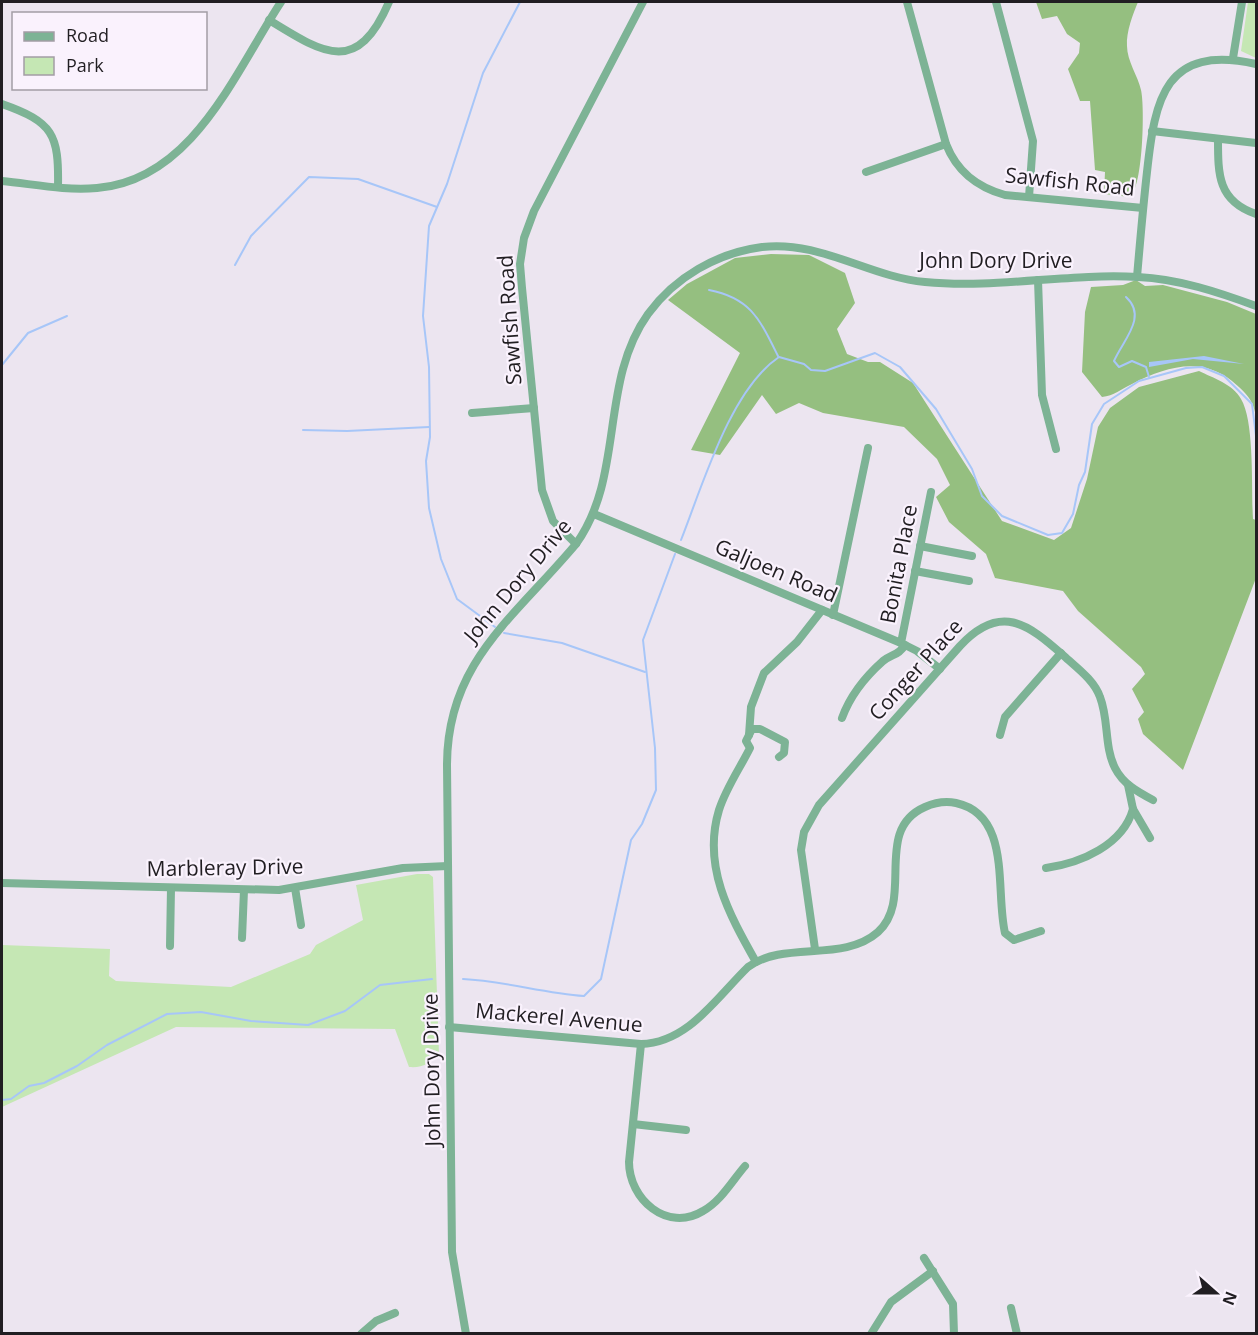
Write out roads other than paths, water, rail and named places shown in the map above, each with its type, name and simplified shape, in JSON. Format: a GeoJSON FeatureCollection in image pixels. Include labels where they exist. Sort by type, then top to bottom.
{"type":"FeatureCollection","features":[{"type":"Feature","properties":{"kind":"street"},"geometry":{"type":"LineString","coordinates":[[2,181],[81,189],[116,185],[143,176],[171,159],[210,114],[281,2]]}},
{"type":"Feature","properties":{"kind":"street"},"geometry":{"type":"LineString","coordinates":[[269,20],[310,45],[328,51],[341,51],[361,44],[372,35],[389,2]]}},
{"type":"Feature","properties":{"kind":"street","name":"Sawfish Road"},"geometry":{"type":"LineString","coordinates":[[576,544],[559,529],[545,502],[521,276],[524,238],[534,211],[643,2]]}},
{"type":"Feature","properties":{"kind":"street","name":"Sawfish Road"},"geometry":{"type":"LineString","coordinates":[[907,2],[946,144],[957,165],[978,185],[1005,195],[1143,208]]}},
{"type":"Feature","properties":{"kind":"street"},"geometry":{"type":"LineString","coordinates":[[996,2],[1033,141],[1029,197]]}},
{"type":"Feature","properties":{"kind":"street"},"geometry":{"type":"LineString","coordinates":[[1233,58],[1242,2]]}},
{"type":"Feature","properties":{"kind":"street"},"geometry":{"type":"LineString","coordinates":[[1137,277],[1152,131],[1160,98],[1179,74],[1199,62],[1233,58],[1257,64]]}},
{"type":"Feature","properties":{"kind":"street"},"geometry":{"type":"LineString","coordinates":[[2,104],[33,117],[52,135],[58,154],[58,187]]}},
{"type":"Feature","properties":{"kind":"street"},"geometry":{"type":"LineString","coordinates":[[1152,131],[1257,143]]}},
{"type":"Feature","properties":{"kind":"street"},"geometry":{"type":"LineString","coordinates":[[1218,140],[1218,172],[1222,185],[1235,203],[1257,214]]}},
{"type":"Feature","properties":{"kind":"street"},"geometry":{"type":"LineString","coordinates":[[866,172],[946,144]]}},
{"type":"Feature","properties":{"kind":"street","name":"John Dory Drive"},"geometry":{"type":"LineString","coordinates":[[466,1334],[452,1252],[447,749],[449,724],[467,673],[485,647],[576,544],[594,514],[604,478],[620,380],[631,345],[656,304],[680,281],[700,267],[739,252],[785,246],[818,251],[921,282],[1137,277],[1185,283],[1257,306]]}},
{"type":"Feature","properties":{"kind":"street"},"geometry":{"type":"LineString","coordinates":[[1038,280],[1042,395],[1056,449]]}},
{"type":"Feature","properties":{"kind":"street"},"geometry":{"type":"LineString","coordinates":[[472,414],[534,408]]}},
{"type":"Feature","properties":{"kind":"street"},"geometry":{"type":"LineString","coordinates":[[833,615],[867,448]]}},
{"type":"Feature","properties":{"kind":"street","name":"Bonita Place"},"geometry":{"type":"LineString","coordinates":[[903,644],[931,492]]}},
{"type":"Feature","properties":{"kind":"street","name":"Galjoen Road"},"geometry":{"type":"LineString","coordinates":[[594,514],[903,644],[940,669]]}},
{"type":"Feature","properties":{"kind":"street"},"geometry":{"type":"LineString","coordinates":[[920,546],[972,556]]}},
{"type":"Feature","properties":{"kind":"street"},"geometry":{"type":"LineString","coordinates":[[915,571],[969,581]]}},
{"type":"Feature","properties":{"kind":"street"},"geometry":{"type":"LineString","coordinates":[[749,735],[751,707],[764,673],[797,642],[822,610]]}},
{"type":"Feature","properties":{"kind":"street","name":"Conger Place"},"geometry":{"type":"LineString","coordinates":[[815,949],[801,850],[807,823],[819,806],[972,633],[998,621],[1024,625],[1061,653],[1097,689],[1103,708],[1111,758],[1118,774],[1128,785],[1153,800]]}},
{"type":"Feature","properties":{"kind":"street"},"geometry":{"type":"LineString","coordinates":[[842,718],[851,696],[885,660],[899,654],[903,644]]}},
{"type":"Feature","properties":{"kind":"street"},"geometry":{"type":"LineString","coordinates":[[1000,735],[1005,717],[1061,653]]}},
{"type":"Feature","properties":{"kind":"street"},"geometry":{"type":"LineString","coordinates":[[756,962],[723,900],[715,868],[714,850],[719,810],[750,748],[746,741],[752,729],[758,728],[784,742],[784,753],[779,757]]}},
{"type":"Feature","properties":{"kind":"street"},"geometry":{"type":"LineString","coordinates":[[1128,785],[1132,809],[1150,838]]}},
{"type":"Feature","properties":{"kind":"street","name":"Mackerel Avenue"},"geometry":{"type":"LineString","coordinates":[[449,1026],[641,1044],[657,1043],[677,1036],[756,962],[768,957],[860,942],[881,929],[893,904],[899,834],[914,813],[927,806],[944,802],[969,808],[989,826],[995,842],[1005,933],[1014,940],[1041,931]]}},
{"type":"Feature","properties":{"kind":"street"},"geometry":{"type":"LineString","coordinates":[[1046,868],[1064,864],[1103,849],[1124,826],[1132,809]]}},
{"type":"Feature","properties":{"kind":"street","name":"Marbleray Drive"},"geometry":{"type":"LineString","coordinates":[[2,883],[244,890],[295,888],[403,868],[448,866]]}},
{"type":"Feature","properties":{"kind":"street"},"geometry":{"type":"LineString","coordinates":[[170,946],[171,888]]}},
{"type":"Feature","properties":{"kind":"street"},"geometry":{"type":"LineString","coordinates":[[295,888],[301,926]]}},
{"type":"Feature","properties":{"kind":"street"},"geometry":{"type":"LineString","coordinates":[[242,938],[244,890]]}},
{"type":"Feature","properties":{"kind":"street"},"geometry":{"type":"LineString","coordinates":[[641,1044],[630,1180],[644,1203],[664,1215],[688,1217],[703,1211],[718,1198],[745,1166]]}},
{"type":"Feature","properties":{"kind":"street"},"geometry":{"type":"LineString","coordinates":[[633,1124],[686,1130]]}},
{"type":"Feature","properties":{"kind":"street"},"geometry":{"type":"LineString","coordinates":[[924,1258],[954,1304],[954,1334]]}},
{"type":"Feature","properties":{"kind":"street"},"geometry":{"type":"LineString","coordinates":[[871,1334],[891,1302],[933,1271]]}},
{"type":"Feature","properties":{"kind":"street"},"geometry":{"type":"LineString","coordinates":[[1011,1308],[1017,1334]]}},
{"type":"Feature","properties":{"kind":"street"},"geometry":{"type":"LineString","coordinates":[[361,1334],[370,1324],[395,1313]]}},
{"type":"Feature","properties":{"kind":"water"},"geometry":{"type":"Polygon","coordinates":[[[1204,356],[1244,364],[1193,359],[1149,367],[1149,362],[1204,356]]]}},
{"type":"Feature","properties":{"kind":"waterway"},"geometry":{"type":"LineString","coordinates":[[495,627],[457,599],[441,559],[429,508],[426,461],[430,437],[429,367],[423,316],[429,226],[447,184],[483,73],[520,2]]}},
{"type":"Feature","properties":{"kind":"waterway"},"geometry":{"type":"LineString","coordinates":[[235,265],[251,236],[309,177],[358,179],[437,207]]}},
{"type":"Feature","properties":{"kind":"waterway"},"geometry":{"type":"LineString","coordinates":[[709,290],[745,305],[759,321],[778,356]]}},
{"type":"Feature","properties":{"kind":"waterway"},"geometry":{"type":"LineString","coordinates":[[1126,297],[1135,312],[1134,321],[1114,361],[1119,367],[1132,361],[1146,367],[1149,377]]}},
{"type":"Feature","properties":{"kind":"waterway"},"geometry":{"type":"LineString","coordinates":[[2,365],[28,333],[67,316]]}},
{"type":"Feature","properties":{"kind":"waterway"},"geometry":{"type":"LineString","coordinates":[[681,540],[708,468],[732,415],[762,372],[779,357],[804,364],[811,370],[825,371],[875,353],[900,367],[936,409],[972,469],[982,496],[1002,516],[1048,535],[1062,533],[1073,514],[1079,485],[1085,472],[1092,424],[1104,404],[1139,381],[1186,368],[1202,367],[1224,376],[1252,404],[1256,436]]}},
{"type":"Feature","properties":{"kind":"waterway"},"geometry":{"type":"LineString","coordinates":[[303,430],[347,431],[429,427]]}},
{"type":"Feature","properties":{"kind":"waterway"},"geometry":{"type":"LineString","coordinates":[[1256,469],[1256,510]]}},
{"type":"Feature","properties":{"kind":"waterway"},"geometry":{"type":"LineString","coordinates":[[463,979],[584,996],[601,979],[631,840],[642,824],[656,790],[655,748],[643,640],[675,554]]}},
{"type":"Feature","properties":{"kind":"waterway"},"geometry":{"type":"LineString","coordinates":[[504,633],[562,643],[645,672]]}},
{"type":"Feature","properties":{"kind":"waterway"},"geometry":{"type":"LineString","coordinates":[[2,1100],[11,1099],[29,1086],[44,1083],[77,1066],[107,1045],[167,1014],[201,1012],[251,1021],[308,1025],[345,1011],[380,985],[432,979]]}}]}
